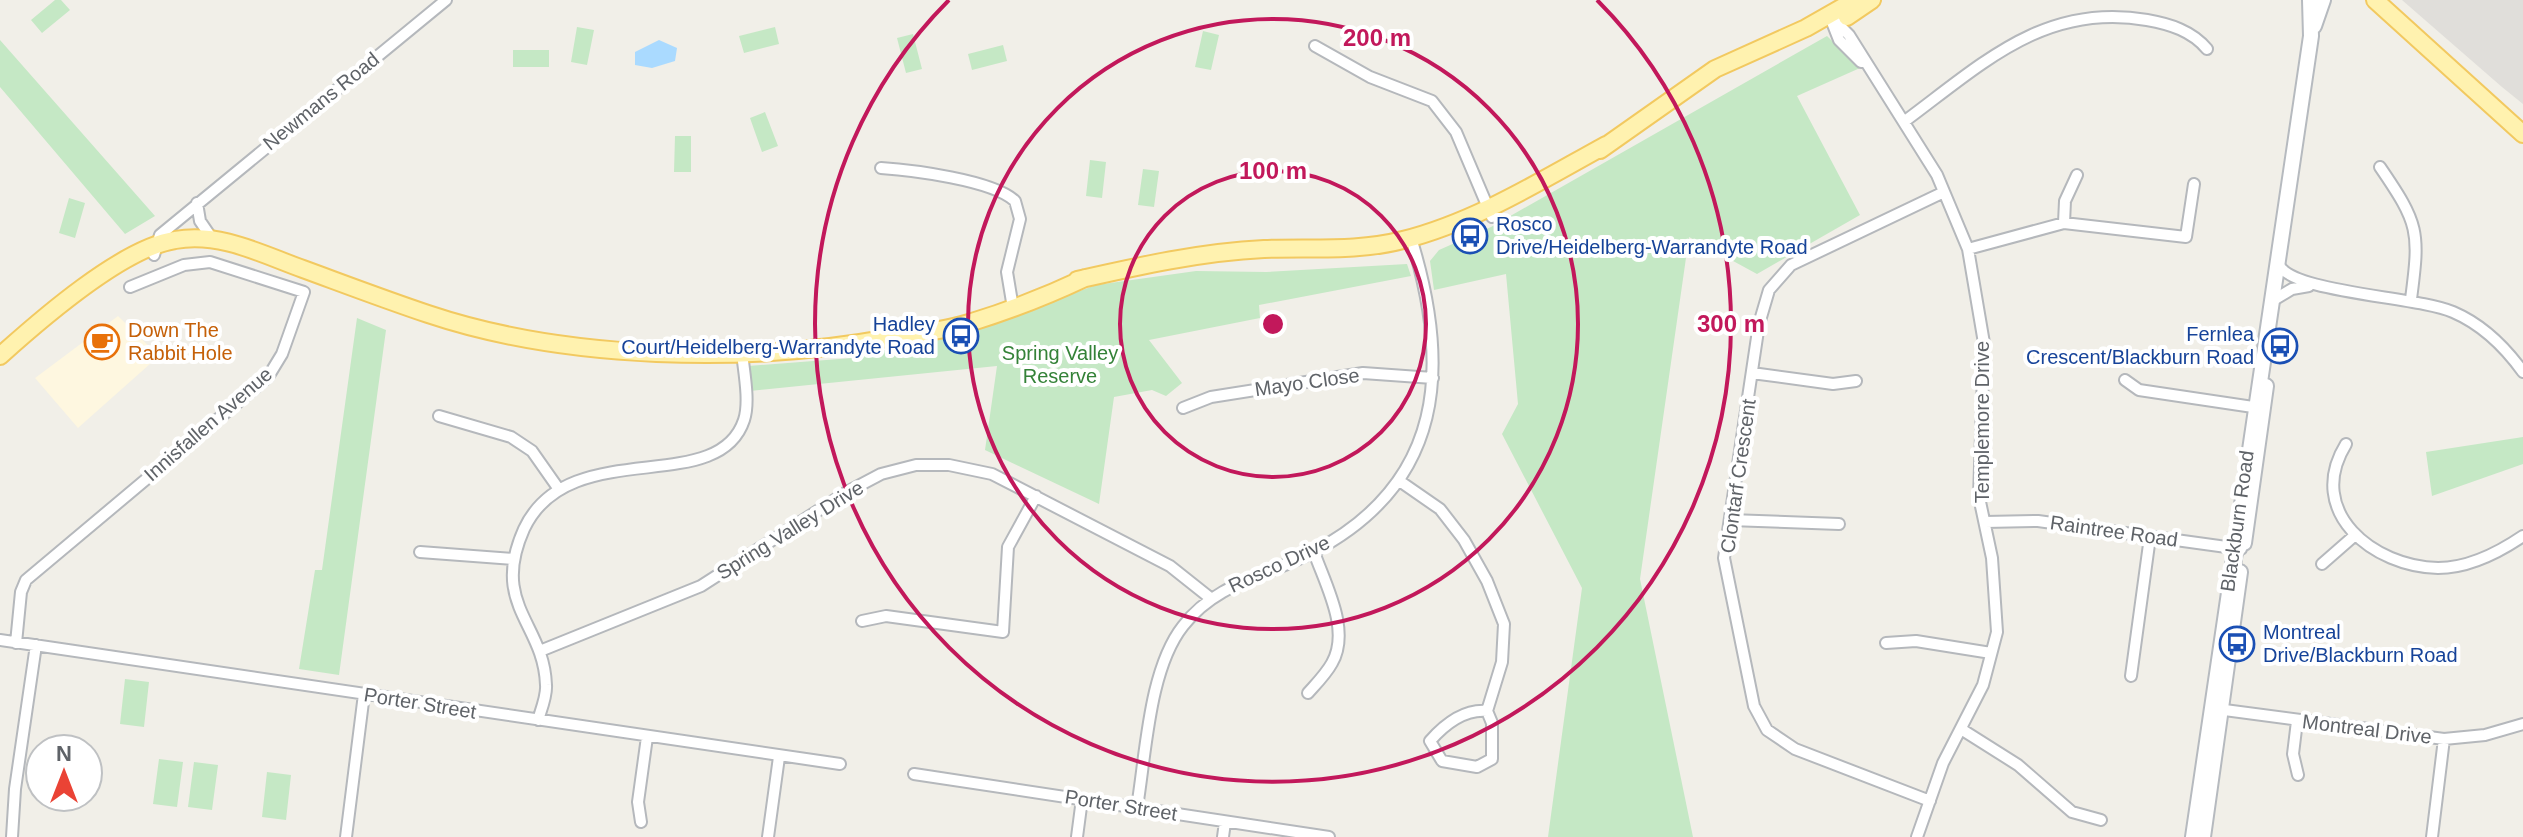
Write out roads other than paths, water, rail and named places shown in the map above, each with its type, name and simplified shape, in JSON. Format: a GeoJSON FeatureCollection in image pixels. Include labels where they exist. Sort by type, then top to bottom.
{"type":"FeatureCollection","features":[{"type":"Feature","properties":{"kind":"main road"},"geometry":{"type":"LineString","coordinates":[[1833,22],[1855,0]]}},
{"type":"Feature","properties":{"kind":"main road"},"geometry":{"type":"LineString","coordinates":[[155,249],[186,238],[246,247],[426,313],[499,334],[607,347],[742,353],[832,348],[971,323],[1012,304],[1085,278],[1197,257],[1348,258],[1412,243],[1490,213],[1573,171],[1666,104],[1872,0]]}},
{"type":"Feature","properties":{"kind":"main road","name":"Blackburn Road"},"geometry":{"type":"LineString","coordinates":[[2203,837],[2253,407],[2278,263],[2311,36],[2310,0]]}},
{"type":"Feature","properties":{"kind":"main road"},"geometry":{"type":"LineString","coordinates":[[2321,7],[2338,0]]}},
{"type":"Feature","properties":{"kind":"main road"},"geometry":{"type":"LineString","coordinates":[[2374,1],[2523,134]]}},
{"type":"Feature","properties":{"kind":"main road","name":"Blackburn Road"},"geometry":{"type":"LineString","coordinates":[[2311,36],[2321,7]]}},
{"type":"Feature","properties":{"kind":"main road"},"geometry":{"type":"LineString","coordinates":[[155,249],[214,249],[291,265]]}},
{"type":"Feature","properties":{"kind":"main road","name":"Newmans Road"},"geometry":{"type":"LineString","coordinates":[[0,356],[123,260],[155,249]]}},
{"type":"Feature","properties":{"kind":"main road","name":"Newmans Road"},"geometry":{"type":"LineString","coordinates":[[0,369],[102,285],[155,249]]}},
{"type":"Feature","properties":{"kind":"main road","name":"Blackburn Road"},"geometry":{"type":"LineString","coordinates":[[2238,549],[2265,397],[2272,301]]}},
{"type":"Feature","properties":{"kind":"main road","name":"Blackburn Road"},"geometry":{"type":"LineString","coordinates":[[2193,837],[2216,709]]}},
{"type":"Feature","properties":{"kind":"street","name":"Newmans Road"},"geometry":{"type":"LineString","coordinates":[[155,249],[160,235],[197,203],[446,0]]}},
{"type":"Feature","properties":{"kind":"street"},"geometry":{"type":"LineString","coordinates":[[1905,121],[2010,44],[2068,20],[2114,16],[2154,21],[2190,34],[2207,49]]}},
{"type":"Feature","properties":{"kind":"street","name":"Templemore Drive"},"geometry":{"type":"LineString","coordinates":[[1833,22],[1905,121],[1944,192],[1968,249],[1984,343],[1979,497],[1992,558],[1997,632],[1983,685],[1961,729],[1917,837]]}},
{"type":"Feature","properties":{"kind":"street"},"geometry":{"type":"LineString","coordinates":[[1315,46],[1370,77],[1432,101],[1456,132],[1490,213]]}},
{"type":"Feature","properties":{"kind":"street"},"geometry":{"type":"LineString","coordinates":[[2380,167],[2411,212],[2415,226],[2418,246],[2411,299]]}},
{"type":"Feature","properties":{"kind":"street"},"geometry":{"type":"LineString","coordinates":[[881,168],[934,174],[998,191],[1015,201],[1020,219],[1007,264],[1012,304]]}},
{"type":"Feature","properties":{"kind":"street"},"geometry":{"type":"LineString","coordinates":[[2064,223],[2065,201],[2077,175]]}},
{"type":"Feature","properties":{"kind":"street"},"geometry":{"type":"LineString","coordinates":[[1968,249],[2064,223],[2186,237],[2194,184]]}},
{"type":"Feature","properties":{"kind":"street","name":"Clontarf Crescent"},"geometry":{"type":"LineString","coordinates":[[1930,801],[1795,749],[1767,730],[1754,706],[1724,558],[1763,305],[1780,275],[1791,265],[1944,192]]}},
{"type":"Feature","properties":{"kind":"street"},"geometry":{"type":"LineString","coordinates":[[197,203],[200,221],[213,240]]}},
{"type":"Feature","properties":{"kind":"street","name":"Rosco Drive"},"geometry":{"type":"LineString","coordinates":[[1137,807],[1164,661],[1181,628],[1209,597],[1314,552],[1380,505],[1401,482],[1419,443],[1433,378],[1431,315],[1412,243]]}},
{"type":"Feature","properties":{"kind":"street","name":"Innisfallen Avenue"},"geometry":{"type":"LineString","coordinates":[[16,643],[21,592],[26,580],[268,377],[282,354],[304,292],[210,262],[184,265],[130,287]]}},
{"type":"Feature","properties":{"kind":"street"},"geometry":{"type":"LineString","coordinates":[[2278,263],[2285,275],[2311,286],[2411,299],[2434,305],[2473,323],[2506,351],[2523,372]]}},
{"type":"Feature","properties":{"kind":"street"},"geometry":{"type":"LineString","coordinates":[[2272,301],[2292,289],[2311,286]]}},
{"type":"Feature","properties":{"kind":"street"},"geometry":{"type":"LineString","coordinates":[[538,720],[547,688],[540,651],[521,618],[513,591],[514,559],[525,528],[558,488],[601,472],[700,459],[733,442],[745,418],[742,353]]}},
{"type":"Feature","properties":{"kind":"street","name":"Mayo Close"},"geometry":{"type":"LineString","coordinates":[[1183,408],[1211,397],[1363,373],[1433,378]]}},
{"type":"Feature","properties":{"kind":"street"},"geometry":{"type":"LineString","coordinates":[[1752,373],[1833,384],[1856,381]]}},
{"type":"Feature","properties":{"kind":"street"},"geometry":{"type":"LineString","coordinates":[[2125,380],[2139,390],[2253,407]]}},
{"type":"Feature","properties":{"kind":"street"},"geometry":{"type":"LineString","coordinates":[[439,416],[511,437],[532,451],[558,488]]}},
{"type":"Feature","properties":{"kind":"street"},"geometry":{"type":"LineString","coordinates":[[2346,444],[2338,457],[2337,502],[2354,536],[2367,546],[2408,565],[2440,568],[2481,559],[2523,536]]}},
{"type":"Feature","properties":{"kind":"street","name":"Spring Valley Drive"},"geometry":{"type":"LineString","coordinates":[[540,651],[701,586],[847,492],[881,474],[916,465],[949,465],[992,474],[1170,566],[1209,597]]}},
{"type":"Feature","properties":{"kind":"street"},"geometry":{"type":"LineString","coordinates":[[1401,482],[1440,509],[1464,540],[1487,581],[1504,624],[1502,662],[1487,711],[1492,723],[1492,759],[1477,767],[1442,761],[1430,741],[1440,730],[1472,709],[1487,711]]}},
{"type":"Feature","properties":{"kind":"street"},"geometry":{"type":"LineString","coordinates":[[862,621],[886,616],[1003,632],[1008,547],[1036,496]]}},
{"type":"Feature","properties":{"kind":"street"},"geometry":{"type":"LineString","coordinates":[[1730,520],[1839,524]]}},
{"type":"Feature","properties":{"kind":"street","name":"Raintree Road"},"geometry":{"type":"LineString","coordinates":[[1985,522],[2038,521],[2238,549]]}},
{"type":"Feature","properties":{"kind":"street"},"geometry":{"type":"LineString","coordinates":[[2322,564],[2354,536]]}},
{"type":"Feature","properties":{"kind":"street"},"geometry":{"type":"LineString","coordinates":[[2131,676],[2150,537]]}},
{"type":"Feature","properties":{"kind":"street"},"geometry":{"type":"LineString","coordinates":[[420,552],[514,559]]}},
{"type":"Feature","properties":{"kind":"street"},"geometry":{"type":"LineString","coordinates":[[1308,693],[1334,661],[1339,636],[1338,622],[1314,552]]}},
{"type":"Feature","properties":{"kind":"street","name":"Porter Street"},"geometry":{"type":"LineString","coordinates":[[0,640],[840,764]]}},
{"type":"Feature","properties":{"kind":"street"},"geometry":{"type":"LineString","coordinates":[[1886,643],[1916,641],[1991,653]]}},
{"type":"Feature","properties":{"kind":"street"},"geometry":{"type":"LineString","coordinates":[[12,837],[15,789],[36,645]]}},
{"type":"Feature","properties":{"kind":"street"},"geometry":{"type":"LineString","coordinates":[[346,837],[368,694]]}},
{"type":"Feature","properties":{"kind":"street","name":"Montreal Drive"},"geometry":{"type":"LineString","coordinates":[[2216,709],[2444,739],[2485,735],[2523,724]]}},
{"type":"Feature","properties":{"kind":"street"},"geometry":{"type":"LineString","coordinates":[[2297,721],[2293,763],[2298,775]]}},
{"type":"Feature","properties":{"kind":"street"},"geometry":{"type":"LineString","coordinates":[[1961,729],[2018,765],[2072,812],[2101,820]]}},
{"type":"Feature","properties":{"kind":"street"},"geometry":{"type":"LineString","coordinates":[[641,822],[638,802],[647,737]]}},
{"type":"Feature","properties":{"kind":"street"},"geometry":{"type":"LineString","coordinates":[[2432,837],[2444,739]]}},
{"type":"Feature","properties":{"kind":"street"},"geometry":{"type":"LineString","coordinates":[[768,837],[779,757]]}},
{"type":"Feature","properties":{"kind":"street","name":"Porter Street"},"geometry":{"type":"LineString","coordinates":[[914,774],[1329,837]]}},
{"type":"Feature","properties":{"kind":"street"},"geometry":{"type":"LineString","coordinates":[[1077,837],[1082,799]]}},
{"type":"Feature","properties":{"kind":"street"},"geometry":{"type":"LineString","coordinates":[[1223,837],[1225,822]]}},
{"type":"Feature","properties":{"kind":"water"},"geometry":{"type":"Polygon","coordinates":[[[659,40],[677,48],[675,61],[652,68],[635,65],[635,52],[659,40]]]}},
{"type":"Feature","properties":{"kind":"place","name":"Rosco Drive/Heidelberg-Warrandyte Road"},"geometry":{"type":"Point","coordinates":[1470,236]}},
{"type":"Feature","properties":{"kind":"place","name":"Hadley Court/Heidelberg-Warrandyte Road"},"geometry":{"type":"Point","coordinates":[961,336]}},
{"type":"Feature","properties":{"kind":"place","name":"Down The Rabbit Hole"},"geometry":{"type":"Point","coordinates":[102,342]}},
{"type":"Feature","properties":{"kind":"place","name":"Fernlea Crescent/Blackburn Road"},"geometry":{"type":"Point","coordinates":[2280,346]}},
{"type":"Feature","properties":{"kind":"place","name":"Montreal Drive/Blackburn Road"},"geometry":{"type":"Point","coordinates":[2237,644]}},
{"type":"Feature","properties":{"kind":"park label","name":"Spring Valley Reserve"},"geometry":{"type":"Point","coordinates":[1060,364]}}]}
